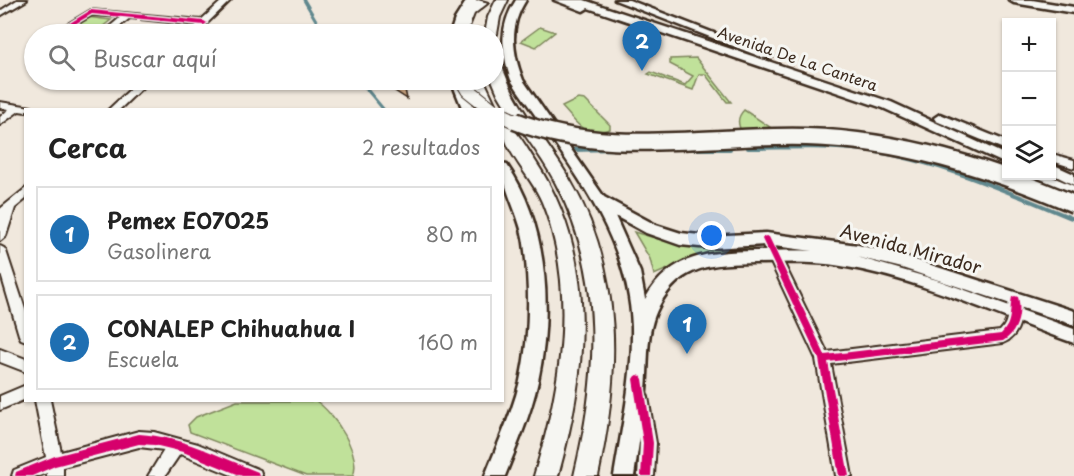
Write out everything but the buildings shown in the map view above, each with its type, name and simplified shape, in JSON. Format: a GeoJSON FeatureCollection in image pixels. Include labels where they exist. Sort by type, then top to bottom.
{"type":"FeatureCollection","features":[{"type":"Feature","properties":{"kind":"highway"},"geometry":{"type":"LineString","coordinates":[[463,24],[469,12],[479,1]]}},
{"type":"Feature","properties":{"kind":"highway"},"geometry":{"type":"LineString","coordinates":[[474,24],[479,1]]}},
{"type":"Feature","properties":{"kind":"highway"},"geometry":{"type":"LineString","coordinates":[[494,24],[500,4]]}},
{"type":"Feature","properties":{"kind":"highway"},"geometry":{"type":"LineString","coordinates":[[504,86],[511,102],[564,181],[597,271],[607,346],[598,424],[586,476]]}},
{"type":"Feature","properties":{"kind":"highway"},"geometry":{"type":"LineString","coordinates":[[468,90],[490,108]]}},
{"type":"Feature","properties":{"kind":"highway"},"geometry":{"type":"LineString","coordinates":[[482,90],[491,108]]}},
{"type":"Feature","properties":{"kind":"highway"},"geometry":{"type":"LineString","coordinates":[[504,116],[546,134],[612,143],[824,138],[876,143],[952,158],[1074,204]]}},
{"type":"Feature","properties":{"kind":"highway"},"geometry":{"type":"LineString","coordinates":[[504,129],[531,167],[550,203],[568,272],[573,309],[568,391],[546,476]]}},
{"type":"Feature","properties":{"kind":"main road"},"geometry":{"type":"LineString","coordinates":[[559,0],[757,65],[798,75]]}},
{"type":"Feature","properties":{"kind":"main road","name":"Avenida De La Cantera"},"geometry":{"type":"LineString","coordinates":[[574,0],[887,105],[1002,158]]}},
{"type":"Feature","properties":{"kind":"main road","name":"Avenida De La Cantera"},"geometry":{"type":"LineString","coordinates":[[603,0],[889,97],[1002,144]]}},
{"type":"Feature","properties":{"kind":"main road"},"geometry":{"type":"LineString","coordinates":[[620,0],[776,60]]}},
{"type":"Feature","properties":{"kind":"main road"},"geometry":{"type":"LineString","coordinates":[[1014,0],[1074,10]]}},
{"type":"Feature","properties":{"kind":"main road"},"geometry":{"type":"LineString","coordinates":[[521,1],[506,38],[512,67],[528,98],[598,200],[628,264],[638,302],[640,331],[638,379],[624,476]]}},
{"type":"Feature","properties":{"kind":"main road"},"geometry":{"type":"LineString","coordinates":[[461,90],[468,108]]}},
{"type":"Feature","properties":{"kind":"main road"},"geometry":{"type":"LineString","coordinates":[[1074,169],[1074,174]]}},
{"type":"Feature","properties":{"kind":"main road"},"geometry":{"type":"LineString","coordinates":[[495,476],[529,381],[536,327],[534,273],[525,216],[521,201],[504,171]]}},
{"type":"Feature","properties":{"kind":"main road"},"geometry":{"type":"LineString","coordinates":[[1056,171],[1074,180]]}},
{"type":"Feature","properties":{"kind":"main road"},"geometry":{"type":"LineString","coordinates":[[1048,180],[1074,192]]}},
{"type":"Feature","properties":{"kind":"main road","name":"Avenida Mirador"},"geometry":{"type":"LineString","coordinates":[[598,200],[651,229],[680,239],[709,242],[766,239],[858,250],[1074,318]]}},
{"type":"Feature","properties":{"kind":"main road","name":"Avenida Mirador"},"geometry":{"type":"LineString","coordinates":[[640,331],[651,300],[684,268],[704,261],[729,257],[814,256],[854,262],[1074,336]]}},
{"type":"Feature","properties":{"kind":"street"},"geometry":{"type":"LineString","coordinates":[[0,14],[23,0]]}},
{"type":"Feature","properties":{"kind":"street"},"geometry":{"type":"LineString","coordinates":[[70,24],[87,12],[204,23],[227,0]]}},
{"type":"Feature","properties":{"kind":"street"},"geometry":{"type":"LineString","coordinates":[[118,24],[129,15]]}},
{"type":"Feature","properties":{"kind":"street"},"geometry":{"type":"LineString","coordinates":[[115,108],[134,90]]}},
{"type":"Feature","properties":{"kind":"street"},"geometry":{"type":"LineString","coordinates":[[0,105],[24,109]]}},
{"type":"Feature","properties":{"kind":"street"},"geometry":{"type":"LineString","coordinates":[[0,122],[17,108]]}},
{"type":"Feature","properties":{"kind":"street"},"geometry":{"type":"LineString","coordinates":[[1056,159],[1074,164]]}},
{"type":"Feature","properties":{"kind":"street"},"geometry":{"type":"LineString","coordinates":[[0,216],[24,194]]}},
{"type":"Feature","properties":{"kind":"street"},"geometry":{"type":"LineString","coordinates":[[0,236],[12,206]]}},
{"type":"Feature","properties":{"kind":"street"},"geometry":{"type":"LineString","coordinates":[[766,239],[823,359],[844,476]]}},
{"type":"Feature","properties":{"kind":"street"},"geometry":{"type":"LineString","coordinates":[[0,251],[5,277],[24,329]]}},
{"type":"Feature","properties":{"kind":"street"},"geometry":{"type":"LineString","coordinates":[[823,359],[994,340],[1007,334],[1016,316],[1015,299]]}},
{"type":"Feature","properties":{"kind":"street"},"geometry":{"type":"LineString","coordinates":[[0,355],[24,365]]}},
{"type":"Feature","properties":{"kind":"street"},"geometry":{"type":"LineString","coordinates":[[638,379],[648,443],[646,476]]}},
{"type":"Feature","properties":{"kind":"street"},"geometry":{"type":"LineString","coordinates":[[0,403],[24,393]]}},
{"type":"Feature","properties":{"kind":"street"},"geometry":{"type":"LineString","coordinates":[[42,402],[55,468]]}},
{"type":"Feature","properties":{"kind":"street"},"geometry":{"type":"LineString","coordinates":[[20,476],[55,468],[125,441],[153,439],[176,445],[254,476]]}},
{"type":"Feature","properties":{"kind":"street"},"geometry":{"type":"LineString","coordinates":[[156,476],[176,445]]}},
{"type":"Feature","properties":{"kind":"green space"},"geometry":{"type":"Polygon","coordinates":[[[87,17],[111,20],[106,24],[77,24],[87,17]]]}},
{"type":"Feature","properties":{"kind":"green space"},"geometry":{"type":"Polygon","coordinates":[[[540,27],[555,32],[536,47],[521,41],[540,27]]]}},
{"type":"Feature","properties":{"kind":"green space"},"geometry":{"type":"Polygon","coordinates":[[[696,58],[731,102],[727,102],[705,74],[699,74],[693,90],[648,74],[651,72],[685,85],[693,76],[670,64],[670,59],[696,58]]]}},
{"type":"Feature","properties":{"kind":"green space"},"geometry":{"type":"Polygon","coordinates":[[[578,99],[585,100],[610,125],[610,129],[593,132],[582,128],[562,107],[578,99]]]}},
{"type":"Feature","properties":{"kind":"green space"},"geometry":{"type":"Polygon","coordinates":[[[744,110],[770,127],[757,139],[743,137],[739,120],[744,110]]]}},
{"type":"Feature","properties":{"kind":"green space"},"geometry":{"type":"Polygon","coordinates":[[[634,232],[686,247],[750,245],[753,248],[752,251],[707,252],[654,275],[650,259],[634,232]]]}},
{"type":"Feature","properties":{"kind":"green space"},"geometry":{"type":"Polygon","coordinates":[[[234,402],[317,402],[331,415],[345,435],[354,457],[353,476],[306,476],[190,432],[188,425],[196,417],[234,402]]]}},
{"type":"Feature","properties":{"kind":"waterway"},"geometry":{"type":"LineString","coordinates":[[304,0],[318,24]]}},
{"type":"Feature","properties":{"kind":"waterway"},"geometry":{"type":"LineString","coordinates":[[367,90],[382,108]]}},
{"type":"Feature","properties":{"kind":"waterway"},"geometry":{"type":"LineString","coordinates":[[748,148],[840,148],[897,156],[949,170],[1074,219]]}},
{"type":"Feature","properties":{"kind":"waterway"},"geometry":{"type":"LineString","coordinates":[[571,150],[621,149]]}},
{"type":"Feature","properties":{"kind":"waterway"},"geometry":{"type":"LineString","coordinates":[[686,149],[730,149]]}},
{"type":"Feature","properties":{"kind":"cycle path"},"geometry":{"type":"LineString","coordinates":[[71,24],[91,12],[204,23]]}},
{"type":"Feature","properties":{"kind":"cycle path"},"geometry":{"type":"LineString","coordinates":[[766,239],[823,359],[844,476]]}},
{"type":"Feature","properties":{"kind":"cycle path"},"geometry":{"type":"LineString","coordinates":[[823,359],[1003,337],[1013,325],[1015,299]]}},
{"type":"Feature","properties":{"kind":"cycle path"},"geometry":{"type":"LineString","coordinates":[[638,379],[648,443],[646,476]]}},
{"type":"Feature","properties":{"kind":"cycle path"},"geometry":{"type":"LineString","coordinates":[[20,476],[55,461],[139,439],[183,447],[254,476]]}},
{"type":"Feature","properties":{"kind":"place","name":"CONALEP Chihuahua I"},"geometry":{"type":"Point","coordinates":[642,71]}},
{"type":"Feature","properties":{"kind":"place","name":"Pemex E07025"},"geometry":{"type":"Point","coordinates":[687,354]}}]}
